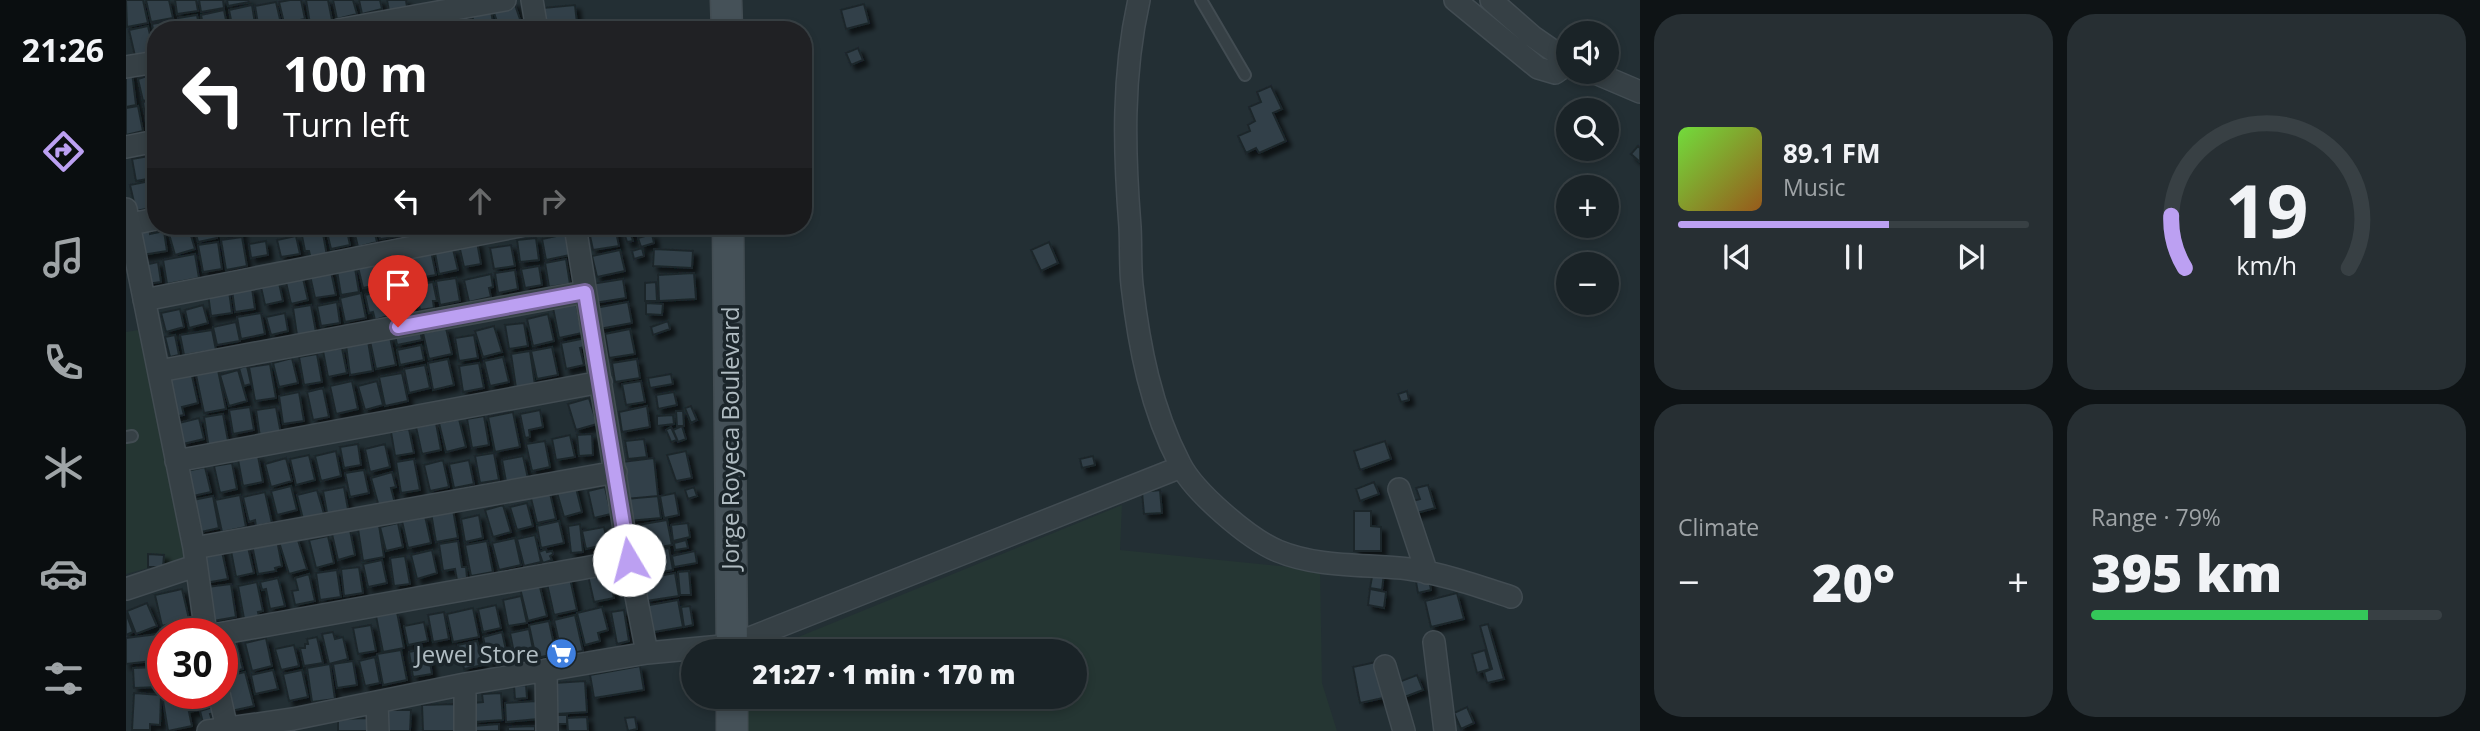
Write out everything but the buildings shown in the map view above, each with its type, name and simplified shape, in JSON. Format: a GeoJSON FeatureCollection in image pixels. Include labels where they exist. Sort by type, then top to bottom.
{"type":"FeatureCollection","features":[{"type":"Feature","properties":{"kind":"street"},"geometry":{"type":"LineString","coordinates":[[388,21],[505,0]]}},
{"type":"Feature","properties":{"kind":"street"},"geometry":{"type":"LineString","coordinates":[[532,0],[536,21]]}},
{"type":"Feature","properties":{"kind":"street"},"geometry":{"type":"LineString","coordinates":[[726,0],[727,21]]}},
{"type":"Feature","properties":{"kind":"street"},"geometry":{"type":"LineString","coordinates":[[1139,0],[1132,28],[1127,78],[1126,180],[1132,284],[1148,378],[1161,421],[1181,467],[1216,507],[1245,532],[1277,551],[1321,562],[1427,573],[1460,580],[1511,597]]}},
{"type":"Feature","properties":{"kind":"street"},"geometry":{"type":"LineString","coordinates":[[1455,0],[1538,68],[1556,72]]}},
{"type":"Feature","properties":{"kind":"street"},"geometry":{"type":"LineString","coordinates":[[1491,0],[1556,54]]}},
{"type":"Feature","properties":{"kind":"street"},"geometry":{"type":"LineString","coordinates":[[126,67],[147,64]]}},
{"type":"Feature","properties":{"kind":"street"},"geometry":{"type":"LineString","coordinates":[[1619,83],[1640,92]]}},
{"type":"Feature","properties":{"kind":"street"},"geometry":{"type":"LineString","coordinates":[[126,147],[147,143]]}},
{"type":"Feature","properties":{"kind":"street"},"geometry":{"type":"LineString","coordinates":[[147,219],[127,219],[139,309],[159,371],[204,618]]}},
{"type":"Feature","properties":{"kind":"street"},"geometry":{"type":"LineString","coordinates":[[139,309],[479,235]]}},
{"type":"Feature","properties":{"kind":"street"},"geometry":{"type":"LineString","coordinates":[[576,235],[629,560],[647,653]]}},
{"type":"Feature","properties":{"kind":"street","name":"Jorge Royeca Boulevard"},"geometry":{"type":"LineString","coordinates":[[728,235],[732,639]]}},
{"type":"Feature","properties":{"kind":"street"},"geometry":{"type":"LineString","coordinates":[[159,371],[585,292]]}},
{"type":"Feature","properties":{"kind":"street"},"geometry":{"type":"LineString","coordinates":[[176,461],[601,382]]}},
{"type":"Feature","properties":{"kind":"street"},"geometry":{"type":"LineString","coordinates":[[754,639],[1181,467]]}},
{"type":"Feature","properties":{"kind":"street"},"geometry":{"type":"LineString","coordinates":[[126,589],[194,557],[616,472]]}},
{"type":"Feature","properties":{"kind":"street"},"geometry":{"type":"LineString","coordinates":[[1399,489],[1427,573]]}},
{"type":"Feature","properties":{"kind":"street"},"geometry":{"type":"LineString","coordinates":[[238,630],[629,560]]}},
{"type":"Feature","properties":{"kind":"street"},"geometry":{"type":"LineString","coordinates":[[1434,642],[1445,731]]}},
{"type":"Feature","properties":{"kind":"street"},"geometry":{"type":"LineString","coordinates":[[218,709],[217,730],[293,725],[377,702],[465,684],[647,653],[681,651]]}},
{"type":"Feature","properties":{"kind":"street"},"geometry":{"type":"LineString","coordinates":[[1385,666],[1404,731]]}},
{"type":"Feature","properties":{"kind":"street"},"geometry":{"type":"LineString","coordinates":[[546,670],[547,731]]}},
{"type":"Feature","properties":{"kind":"street"},"geometry":{"type":"LineString","coordinates":[[465,684],[465,731]]}},
{"type":"Feature","properties":{"kind":"street"},"geometry":{"type":"LineString","coordinates":[[377,702],[378,731]]}},
{"type":"Feature","properties":{"kind":"street"},"geometry":{"type":"LineString","coordinates":[[732,709],[732,731]]}},
{"type":"Feature","properties":{"kind":"lane"},"geometry":{"type":"LineString","coordinates":[[1201,0],[1245,75]]}},
{"type":"Feature","properties":{"kind":"shaded area"},"geometry":{"type":"Polygon","coordinates":[[[145,329],[185,558],[126,574],[126,332],[145,329]]]}},
{"type":"Feature","properties":{"kind":"shaded area"},"geometry":{"type":"Polygon","coordinates":[[[1122,505],[1120,550],[1320,570],[1322,683],[1337,731],[742,731],[742,709],[1087,709],[1087,639],[793,639],[1122,505]]]}},
{"type":"Feature","properties":{"kind":"place","name":"Jewel Store"},"geometry":{"type":"Point","coordinates":[562,653]}},
{"type":"Feature","properties":{"kind":"route"},"geometry":{"type":"LineString","coordinates":[[398,327],[585,292],[629,560]]}}]}
